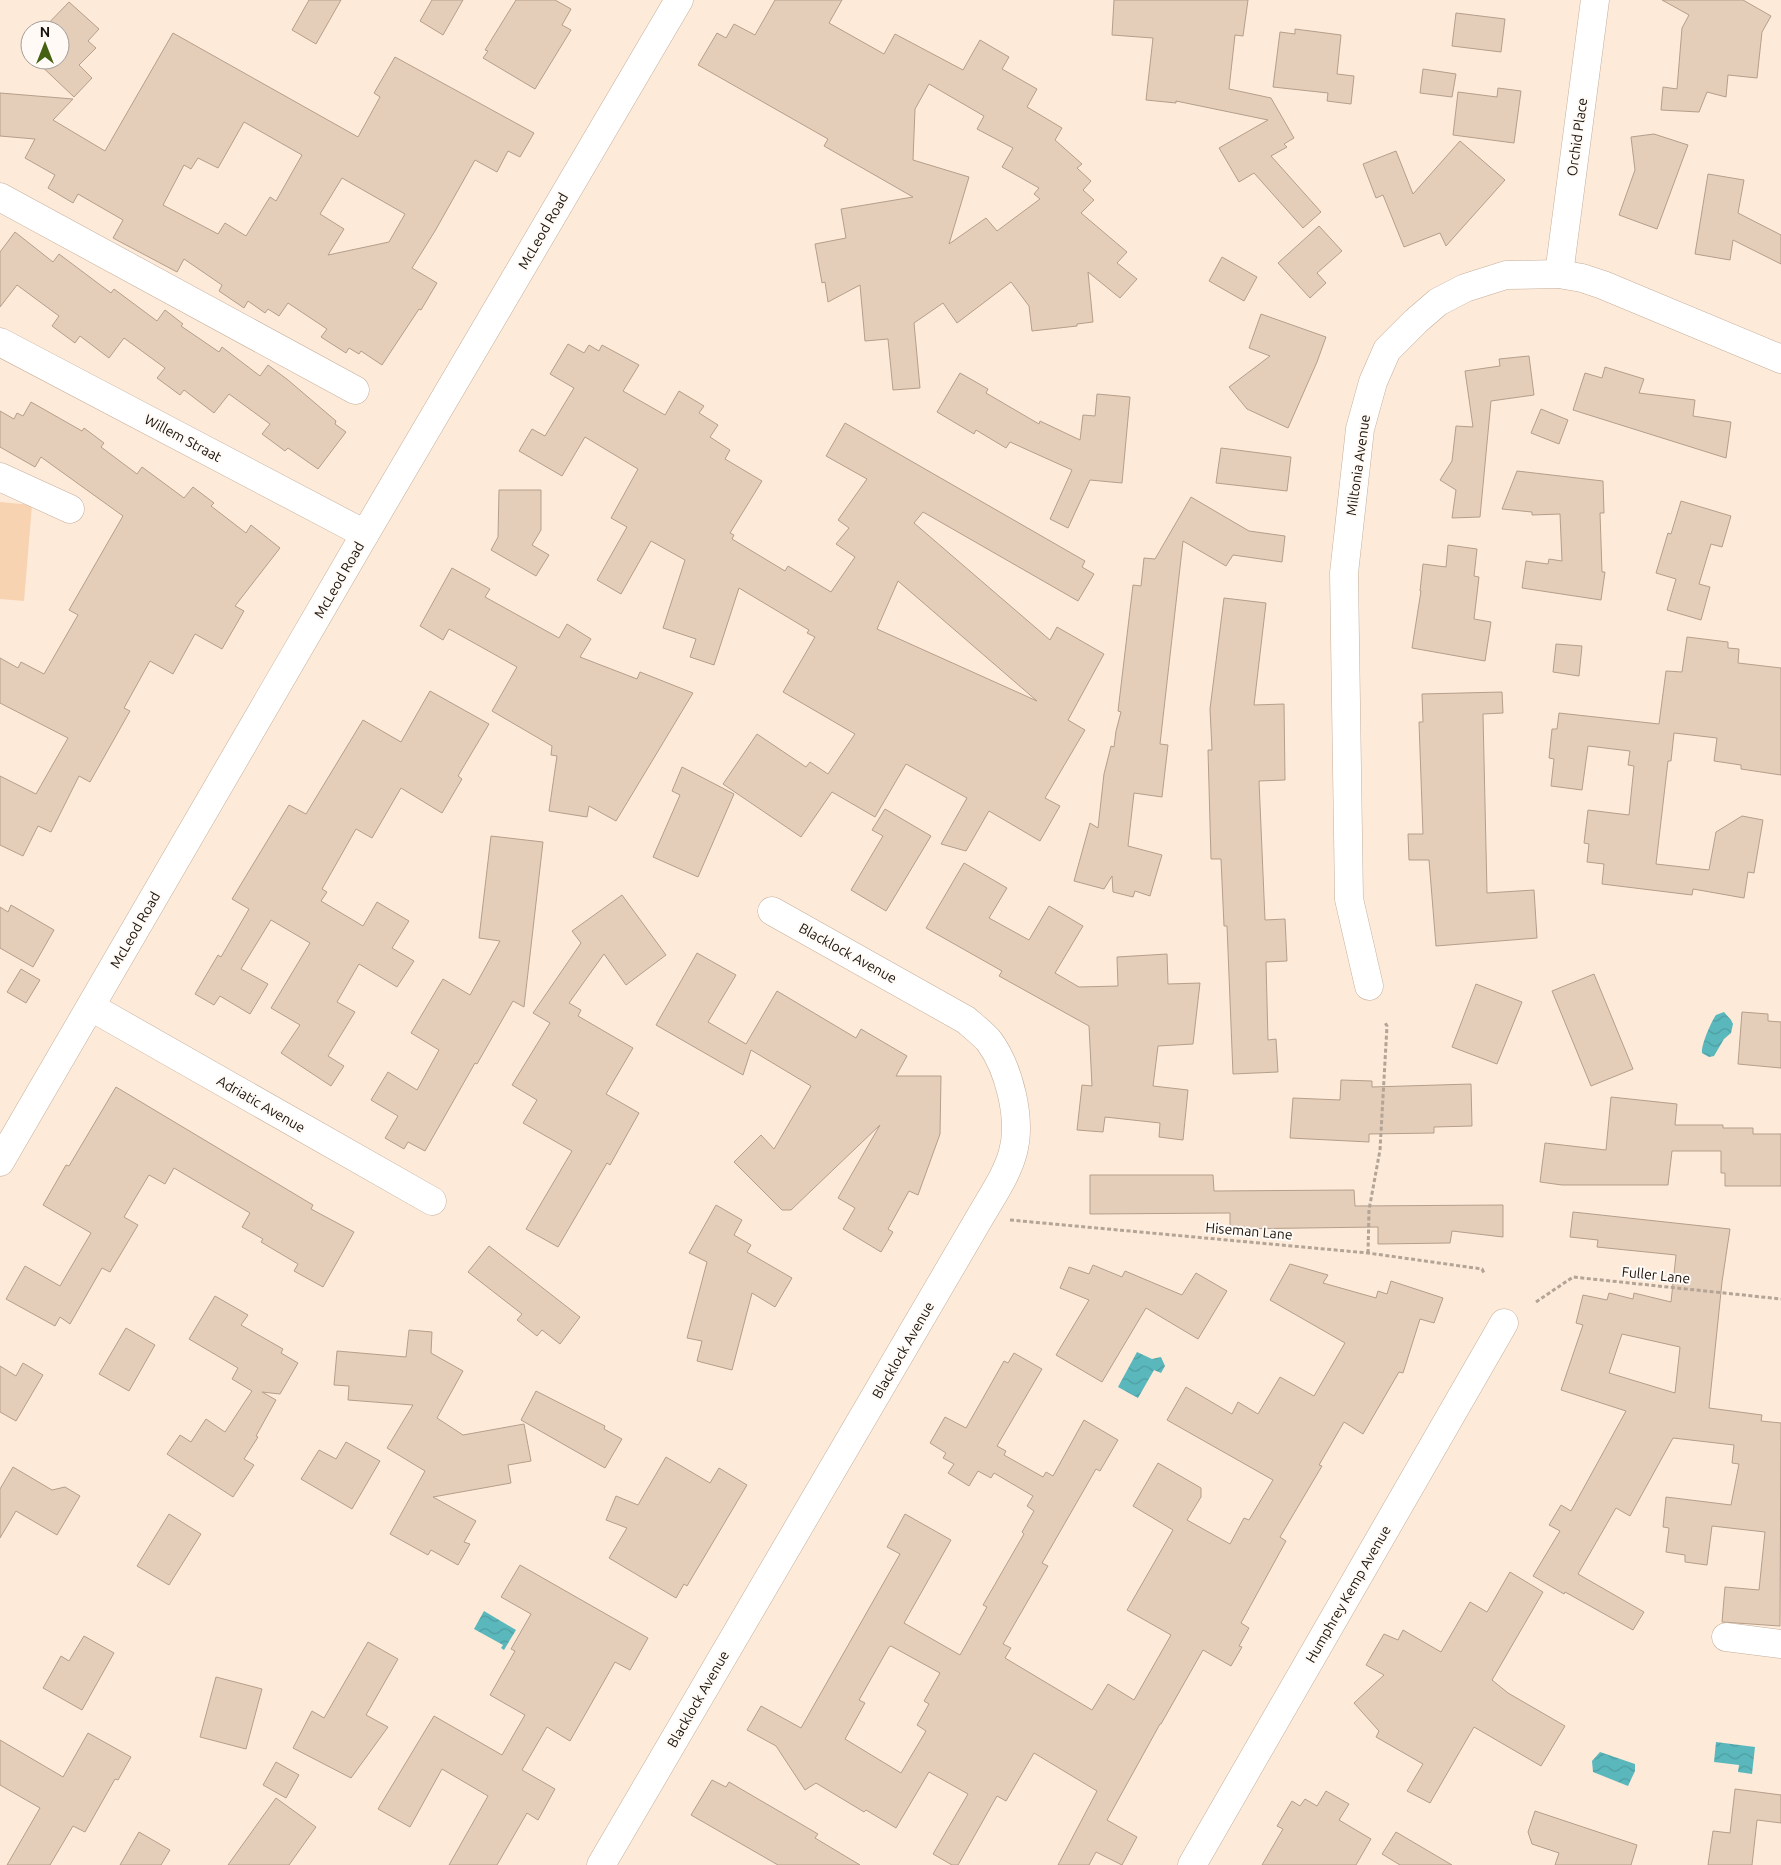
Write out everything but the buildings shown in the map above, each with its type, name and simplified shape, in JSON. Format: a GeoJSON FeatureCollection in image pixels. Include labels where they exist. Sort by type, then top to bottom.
{"type":"FeatureCollection","features":[{"type":"Feature","properties":{"kind":"street","name":"McLeod Road"},"geometry":{"type":"LineString","coordinates":[[0,1162],[365,534],[679,0]]}},
{"type":"Feature","properties":{"kind":"street","name":"Orchid Place"},"geometry":{"type":"LineString","coordinates":[[1559,274],[1595,0]]}},
{"type":"Feature","properties":{"kind":"street"},"geometry":{"type":"LineString","coordinates":[[0,196],[355,390]]}},
{"type":"Feature","properties":{"kind":"street","name":"Miltonia Avenue"},"geometry":{"type":"LineString","coordinates":[[1369,986],[1349,900],[1344,583],[1360,429],[1373,382],[1388,350],[1416,321],[1438,302],[1465,288],[1506,275],[1559,274],[1582,278],[1603,285],[1781,359]]}},
{"type":"Feature","properties":{"kind":"street","name":"Willem Straat"},"geometry":{"type":"LineString","coordinates":[[0,342],[365,534]]}},
{"type":"Feature","properties":{"kind":"street"},"geometry":{"type":"LineString","coordinates":[[0,477],[70,509]]}},
{"type":"Feature","properties":{"kind":"street","name":"Blacklock Avenue"},"geometry":{"type":"LineString","coordinates":[[601,1865],[980,1217],[1004,1175],[1014,1151],[1017,1124],[1012,1097],[1004,1069],[989,1042],[983,1036],[966,1020],[772,911]]}},
{"type":"Feature","properties":{"kind":"street","name":"Adriatic Avenue"},"geometry":{"type":"LineString","coordinates":[[91,1007],[432,1201]]}},
{"type":"Feature","properties":{"kind":"street","name":"Humphrey Kemp Avenue"},"geometry":{"type":"LineString","coordinates":[[1192,1865],[1504,1323]]}},
{"type":"Feature","properties":{"kind":"street"},"geometry":{"type":"LineString","coordinates":[[1726,1637],[1781,1644]]}},
{"type":"Feature","properties":{"kind":"path"},"geometry":{"type":"LineString","coordinates":[[1368,1254],[1369,1210],[1380,1150],[1387,1026],[1384,1021]]}},
{"type":"Feature","properties":{"kind":"path","name":"Hiseman Lane"},"geometry":{"type":"LineString","coordinates":[[1008,1220],[1368,1254],[1482,1269],[1484,1273]]}},
{"type":"Feature","properties":{"kind":"path","name":"Fuller Lane"},"geometry":{"type":"LineString","coordinates":[[1536,1302],[1573,1278],[1781,1299]]}},
{"type":"Feature","properties":{"kind":"shaded area"},"geometry":{"type":"Polygon","coordinates":[[[0,502],[32,505],[24,601],[0,599],[0,502]]]}},
{"type":"Feature","properties":{"kind":"water"},"geometry":{"type":"Polygon","coordinates":[[[1724,1012],[1733,1024],[1731,1033],[1724,1039],[1714,1056],[1709,1057],[1702,1053],[1705,1039],[1716,1015],[1724,1012]]]}},
{"type":"Feature","properties":{"kind":"water"},"geometry":{"type":"Polygon","coordinates":[[[1137,1352],[1152,1359],[1161,1357],[1165,1366],[1161,1373],[1154,1370],[1138,1398],[1118,1387],[1137,1352]]]}},
{"type":"Feature","properties":{"kind":"water"},"geometry":{"type":"Polygon","coordinates":[[[484,1611],[516,1630],[504,1650],[501,1648],[503,1645],[474,1629],[484,1611]]]}},
{"type":"Feature","properties":{"kind":"water"},"geometry":{"type":"Polygon","coordinates":[[[1716,1742],[1755,1747],[1752,1774],[1738,1772],[1739,1765],[1714,1762],[1716,1742]]]}},
{"type":"Feature","properties":{"kind":"water"},"geometry":{"type":"Polygon","coordinates":[[[1600,1752],[1635,1764],[1635,1771],[1628,1786],[1593,1772],[1592,1761],[1600,1752]]]}}]}
